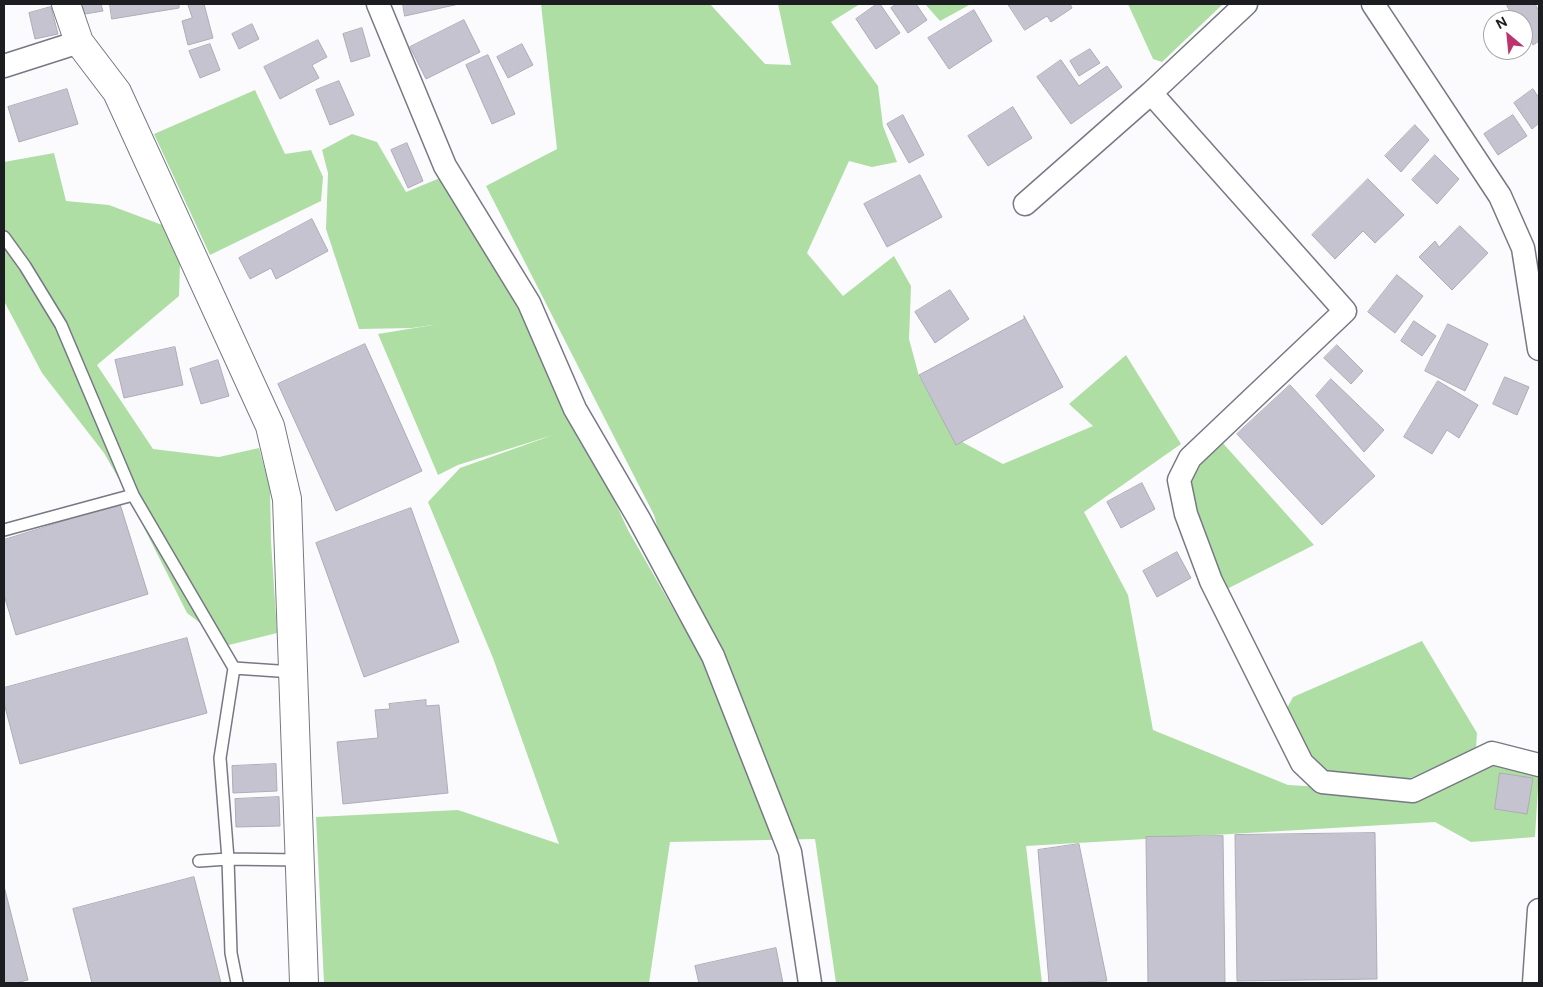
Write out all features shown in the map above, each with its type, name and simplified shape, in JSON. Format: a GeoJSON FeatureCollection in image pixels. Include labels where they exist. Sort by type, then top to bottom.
{"type":"FeatureCollection","features":[{"type":"Feature","properties":{"kind":"street"},"geometry":{"type":"LineString","coordinates":[[66,4],[80,42],[117,92],[270,426],[287,499],[304,983]]}},
{"type":"Feature","properties":{"kind":"street"},"geometry":{"type":"LineString","coordinates":[[378,4],[444,166],[530,303],[575,409],[639,519],[713,656],[790,852],[810,983]]}},
{"type":"Feature","properties":{"kind":"street"},"geometry":{"type":"LineString","coordinates":[[1025,204],[1151,93],[1246,4]]}},
{"type":"Feature","properties":{"kind":"street"},"geometry":{"type":"LineString","coordinates":[[1373,4],[1500,196],[1523,248],[1539,349]]}},
{"type":"Feature","properties":{"kind":"street"},"geometry":{"type":"LineString","coordinates":[[4,66],[80,42]]}},
{"type":"Feature","properties":{"kind":"street"},"geometry":{"type":"LineString","coordinates":[[1151,93],[1345,311],[1190,458],[1179,480],[1186,514],[1211,581],[1302,763],[1322,782],[1413,791],[1492,753],[1539,765]]}},
{"type":"Feature","properties":{"kind":"street"},"geometry":{"type":"LineString","coordinates":[[1534,983],[1539,910]]}},
{"type":"Feature","properties":{"kind":"lane"},"geometry":{"type":"LineString","coordinates":[[4,237],[25,266],[61,325],[134,495],[234,668],[220,758],[228,859],[231,953],[237,983]]}},
{"type":"Feature","properties":{"kind":"lane"},"geometry":{"type":"LineString","coordinates":[[4,530],[134,495]]}},
{"type":"Feature","properties":{"kind":"lane"},"geometry":{"type":"LineString","coordinates":[[234,668],[293,672]]}},
{"type":"Feature","properties":{"kind":"lane"},"geometry":{"type":"LineString","coordinates":[[199,861],[228,859],[300,860]]}},
{"type":"Feature","properties":{"kind":"green space"},"geometry":{"type":"Polygon","coordinates":[[[541,4],[710,4],[765,64],[791,65],[778,4],[860,4],[831,22],[878,86],[883,126],[897,162],[872,167],[849,161],[807,253],[843,296],[894,256],[911,286],[909,339],[919,376],[953,437],[1003,464],[1093,426],[1069,404],[1126,355],[1181,444],[1084,512],[1128,595],[1153,730],[1288,785],[1410,792],[1496,759],[1539,770],[1535,837],[1471,842],[1435,822],[1026,846],[1042,983],[836,983],[815,839],[670,842],[649,983],[324,983],[316,817],[458,810],[559,844],[493,658],[428,502],[460,468],[553,435],[458,465],[438,475],[378,334],[439,324],[412,328],[359,329],[326,229],[328,173],[322,150],[352,134],[377,142],[406,192],[440,178],[462,203],[580,426],[628,530],[687,633],[654,515],[486,186],[557,149],[541,4]]]}},
{"type":"Feature","properties":{"kind":"green space"},"geometry":{"type":"Polygon","coordinates":[[[925,4],[971,4],[940,21],[925,4]]]}},
{"type":"Feature","properties":{"kind":"green space"},"geometry":{"type":"Polygon","coordinates":[[[1128,4],[1223,4],[1162,62],[1153,59],[1128,4]]]}},
{"type":"Feature","properties":{"kind":"green space"},"geometry":{"type":"Polygon","coordinates":[[[255,90],[285,154],[311,150],[323,177],[321,201],[210,255],[154,134],[255,90]]]}},
{"type":"Feature","properties":{"kind":"green space"},"geometry":{"type":"Polygon","coordinates":[[[54,153],[66,201],[109,205],[181,232],[179,296],[97,365],[153,449],[219,457],[259,448],[270,488],[271,541],[277,633],[229,645],[187,613],[124,488],[104,453],[42,373],[4,301],[4,162],[54,153]]]}},
{"type":"Feature","properties":{"kind":"green space"},"geometry":{"type":"Polygon","coordinates":[[[1221,441],[1314,545],[1217,594],[1186,514],[1190,458],[1221,441]]]}},
{"type":"Feature","properties":{"kind":"green space"},"geometry":{"type":"Polygon","coordinates":[[[1422,641],[1477,733],[1476,749],[1406,780],[1321,770],[1302,743],[1285,712],[1293,697],[1422,641]]]}},
{"type":"Feature","properties":{"kind":"building"},"geometry":{"type":"Polygon","coordinates":[[[83,4],[101,4],[103,11],[85,14],[83,4]]]}},
{"type":"Feature","properties":{"kind":"building"},"geometry":{"type":"Polygon","coordinates":[[[110,4],[179,4],[179,8],[112,19],[110,4]]]}},
{"type":"Feature","properties":{"kind":"building"},"geometry":{"type":"Polygon","coordinates":[[[188,4],[204,4],[213,38],[188,45],[182,21],[192,18],[188,4]]]}},
{"type":"Feature","properties":{"kind":"building"},"geometry":{"type":"Polygon","coordinates":[[[403,4],[459,4],[405,16],[403,4]]]}},
{"type":"Feature","properties":{"kind":"building"},"geometry":{"type":"Polygon","coordinates":[[[877,4],[880,4],[900,33],[876,49],[856,19],[877,4]]]}},
{"type":"Feature","properties":{"kind":"building"},"geometry":{"type":"Polygon","coordinates":[[[897,4],[916,4],[927,20],[908,33],[891,8],[897,4]]]}},
{"type":"Feature","properties":{"kind":"building"},"geometry":{"type":"Polygon","coordinates":[[[1008,4],[1070,4],[1072,8],[1051,22],[1047,16],[1025,30],[1008,4]]]}},
{"type":"Feature","properties":{"kind":"building"},"geometry":{"type":"Polygon","coordinates":[[[1512,4],[1535,4],[1539,11],[1539,41],[1533,45],[1533,10],[1509,10],[1507,6],[1512,4]]]}},
{"type":"Feature","properties":{"kind":"building"},"geometry":{"type":"Polygon","coordinates":[[[51,7],[58,34],[35,39],[29,13],[51,7]]]}},
{"type":"Feature","properties":{"kind":"building"},"geometry":{"type":"Polygon","coordinates":[[[974,10],[992,41],[949,69],[928,38],[974,10]]]}},
{"type":"Feature","properties":{"kind":"building"},"geometry":{"type":"Polygon","coordinates":[[[464,20],[480,52],[426,79],[410,47],[464,20]]]}},
{"type":"Feature","properties":{"kind":"building"},"geometry":{"type":"Polygon","coordinates":[[[252,24],[259,39],[239,49],[232,34],[252,24]]]}},
{"type":"Feature","properties":{"kind":"building"},"geometry":{"type":"Polygon","coordinates":[[[362,28],[370,56],[351,62],[343,34],[362,28]]]}},
{"type":"Feature","properties":{"kind":"building"},"geometry":{"type":"Polygon","coordinates":[[[318,40],[327,57],[312,65],[319,78],[280,99],[264,67],[318,40]]]}},
{"type":"Feature","properties":{"kind":"building"},"geometry":{"type":"Polygon","coordinates":[[[210,44],[220,70],[200,78],[189,51],[210,44]]]}},
{"type":"Feature","properties":{"kind":"building"},"geometry":{"type":"Polygon","coordinates":[[[522,44],[533,65],[508,78],[497,57],[522,44]]]}},
{"type":"Feature","properties":{"kind":"building"},"geometry":{"type":"Polygon","coordinates":[[[1090,49],[1100,63],[1079,76],[1070,61],[1090,49]]]}},
{"type":"Feature","properties":{"kind":"building"},"geometry":{"type":"Polygon","coordinates":[[[488,55],[515,114],[492,124],[466,65],[488,55]]]}},
{"type":"Feature","properties":{"kind":"building"},"geometry":{"type":"Polygon","coordinates":[[[1061,60],[1079,86],[1107,66],[1122,87],[1071,124],[1037,77],[1061,60]]]}},
{"type":"Feature","properties":{"kind":"building"},"geometry":{"type":"Polygon","coordinates":[[[339,81],[354,115],[330,125],[316,90],[339,81]]]}},
{"type":"Feature","properties":{"kind":"building"},"geometry":{"type":"Polygon","coordinates":[[[67,89],[78,124],[19,142],[8,107],[67,89]]]}},
{"type":"Feature","properties":{"kind":"building"},"geometry":{"type":"Polygon","coordinates":[[[1533,89],[1539,98],[1539,123],[1532,129],[1514,103],[1533,89]]]}},
{"type":"Feature","properties":{"kind":"building"},"geometry":{"type":"Polygon","coordinates":[[[1013,107],[1032,138],[988,166],[968,136],[1013,107]]]}},
{"type":"Feature","properties":{"kind":"building"},"geometry":{"type":"Polygon","coordinates":[[[903,115],[924,155],[909,163],[887,124],[903,115]]]}},
{"type":"Feature","properties":{"kind":"building"},"geometry":{"type":"Polygon","coordinates":[[[1513,115],[1527,136],[1498,155],[1484,134],[1513,115]]]}},
{"type":"Feature","properties":{"kind":"building"},"geometry":{"type":"Polygon","coordinates":[[[1415,125],[1429,140],[1401,172],[1385,156],[1415,125]]]}},
{"type":"Feature","properties":{"kind":"building"},"geometry":{"type":"Polygon","coordinates":[[[407,143],[423,181],[408,188],[391,150],[407,143]]]}},
{"type":"Feature","properties":{"kind":"building"},"geometry":{"type":"Polygon","coordinates":[[[1435,155],[1459,179],[1437,204],[1412,180],[1435,155]]]}},
{"type":"Feature","properties":{"kind":"building"},"geometry":{"type":"Polygon","coordinates":[[[920,175],[942,217],[887,247],[864,204],[920,175]]]}},
{"type":"Feature","properties":{"kind":"building"},"geometry":{"type":"Polygon","coordinates":[[[1368,179],[1404,215],[1375,243],[1363,231],[1335,259],[1312,235],[1368,179]]]}},
{"type":"Feature","properties":{"kind":"building"},"geometry":{"type":"Polygon","coordinates":[[[312,219],[328,251],[276,279],[271,268],[250,279],[239,258],[312,219]]]}},
{"type":"Feature","properties":{"kind":"building"},"geometry":{"type":"Polygon","coordinates":[[[1460,226],[1488,253],[1452,290],[1419,257],[1435,241],[1439,247],[1460,226]]]}},
{"type":"Feature","properties":{"kind":"building"},"geometry":{"type":"Polygon","coordinates":[[[1397,275],[1423,296],[1395,333],[1368,312],[1397,275]]]}},
{"type":"Feature","properties":{"kind":"building"},"geometry":{"type":"Polygon","coordinates":[[[950,290],[969,319],[935,343],[915,312],[950,290]]]}},
{"type":"Feature","properties":{"kind":"building"},"geometry":{"type":"Polygon","coordinates":[[[1024,316],[1063,387],[956,445],[919,375],[1024,319],[1024,316]]]}},
{"type":"Feature","properties":{"kind":"building"},"geometry":{"type":"Polygon","coordinates":[[[1414,321],[1436,336],[1422,356],[1401,341],[1414,321]]]}},
{"type":"Feature","properties":{"kind":"building"},"geometry":{"type":"Polygon","coordinates":[[[1448,324],[1488,344],[1465,391],[1425,371],[1448,324]]]}},
{"type":"Feature","properties":{"kind":"building"},"geometry":{"type":"Polygon","coordinates":[[[365,344],[422,471],[336,511],[278,384],[365,344]]]}},
{"type":"Feature","properties":{"kind":"building"},"geometry":{"type":"Polygon","coordinates":[[[1337,345],[1363,371],[1351,384],[1324,358],[1337,345]]]}},
{"type":"Feature","properties":{"kind":"building"},"geometry":{"type":"Polygon","coordinates":[[[175,347],[183,385],[124,398],[115,360],[175,347]]]}},
{"type":"Feature","properties":{"kind":"building"},"geometry":{"type":"Polygon","coordinates":[[[218,360],[229,396],[201,404],[190,369],[218,360]]]}},
{"type":"Feature","properties":{"kind":"building"},"geometry":{"type":"Polygon","coordinates":[[[1505,377],[1529,387],[1517,415],[1493,404],[1505,377]]]}},
{"type":"Feature","properties":{"kind":"building"},"geometry":{"type":"Polygon","coordinates":[[[1331,379],[1384,430],[1364,452],[1316,396],[1331,379]]]}},
{"type":"Feature","properties":{"kind":"building"},"geometry":{"type":"Polygon","coordinates":[[[1438,381],[1478,405],[1459,438],[1447,430],[1432,454],[1404,437],[1438,381]]]}},
{"type":"Feature","properties":{"kind":"building"},"geometry":{"type":"Polygon","coordinates":[[[1290,385],[1375,476],[1322,525],[1237,434],[1290,385]]]}},
{"type":"Feature","properties":{"kind":"building"},"geometry":{"type":"Polygon","coordinates":[[[1142,483],[1155,509],[1121,528],[1107,502],[1142,483]]]}},
{"type":"Feature","properties":{"kind":"building"},"geometry":{"type":"Polygon","coordinates":[[[120,504],[148,594],[16,635],[4,595],[4,540],[120,504]]]}},
{"type":"Feature","properties":{"kind":"building"},"geometry":{"type":"Polygon","coordinates":[[[411,508],[459,642],[364,677],[316,543],[411,508]]]}},
{"type":"Feature","properties":{"kind":"building"},"geometry":{"type":"Polygon","coordinates":[[[1177,552],[1191,578],[1157,597],[1143,571],[1177,552]]]}},
{"type":"Feature","properties":{"kind":"building"},"geometry":{"type":"Polygon","coordinates":[[[187,638],[207,713],[20,764],[4,703],[4,688],[187,638]]]}},
{"type":"Feature","properties":{"kind":"building"},"geometry":{"type":"Polygon","coordinates":[[[426,700],[426,706],[439,705],[448,793],[343,804],[337,742],[378,738],[375,710],[390,709],[389,704],[426,700]]]}},
{"type":"Feature","properties":{"kind":"building"},"geometry":{"type":"Polygon","coordinates":[[[276,764],[277,791],[233,793],[232,766],[276,764]]]}},
{"type":"Feature","properties":{"kind":"building"},"geometry":{"type":"Polygon","coordinates":[[[1500,773],[1533,778],[1527,814],[1495,809],[1500,773]]]}},
{"type":"Feature","properties":{"kind":"building"},"geometry":{"type":"Polygon","coordinates":[[[279,797],[280,826],[236,827],[235,799],[279,797]]]}},
{"type":"Feature","properties":{"kind":"building"},"geometry":{"type":"Polygon","coordinates":[[[1375,833],[1377,979],[1237,981],[1235,835],[1375,833]]]}},
{"type":"Feature","properties":{"kind":"building"},"geometry":{"type":"Polygon","coordinates":[[[1223,836],[1225,983],[1148,983],[1146,837],[1223,836]]]}},
{"type":"Feature","properties":{"kind":"building"},"geometry":{"type":"Polygon","coordinates":[[[1079,844],[1107,981],[1049,983],[1038,850],[1079,844]]]}},
{"type":"Feature","properties":{"kind":"building"},"geometry":{"type":"Polygon","coordinates":[[[194,877],[221,983],[92,983],[73,909],[194,877]]]}},
{"type":"Feature","properties":{"kind":"building"},"geometry":{"type":"Polygon","coordinates":[[[4,886],[28,980],[15,983],[4,983],[4,886]]]}},
{"type":"Feature","properties":{"kind":"building"},"geometry":{"type":"Polygon","coordinates":[[[776,948],[783,983],[699,983],[695,966],[776,948]]]}}]}
